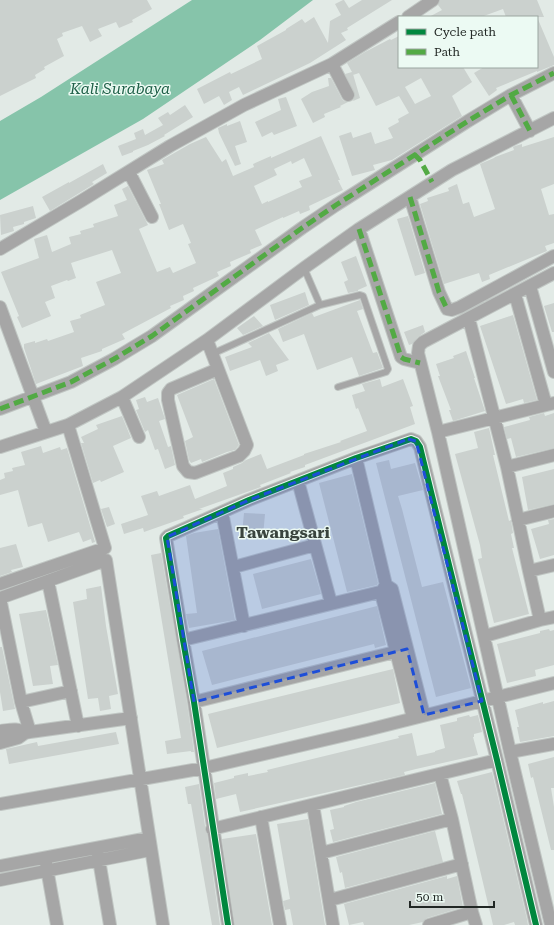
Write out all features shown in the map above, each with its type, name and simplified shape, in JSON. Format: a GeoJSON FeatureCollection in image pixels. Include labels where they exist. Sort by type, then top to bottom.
{"type":"FeatureCollection","features":[{"type":"Feature","properties":{"kind":"street"},"geometry":{"type":"LineString","coordinates":[[409,16],[433,0]]}},
{"type":"Feature","properties":{"kind":"street"},"geometry":{"type":"LineString","coordinates":[[0,249],[170,146],[244,105],[332,64],[398,23]]}},
{"type":"Feature","properties":{"kind":"street"},"geometry":{"type":"LineString","coordinates":[[332,64],[348,96]]}},
{"type":"Feature","properties":{"kind":"street"},"geometry":{"type":"LineString","coordinates":[[0,409],[34,400],[84,376],[152,336],[336,205],[414,154],[510,95],[554,73]]}},
{"type":"Feature","properties":{"kind":"street"},"geometry":{"type":"LineString","coordinates":[[510,95],[530,131]]}},
{"type":"Feature","properties":{"kind":"street"},"geometry":{"type":"LineString","coordinates":[[0,447],[45,429],[68,425],[122,397],[207,340],[359,229],[452,170],[554,118]]}},
{"type":"Feature","properties":{"kind":"street"},"geometry":{"type":"LineString","coordinates":[[129,172],[152,217]]}},
{"type":"Feature","properties":{"kind":"street"},"geometry":{"type":"LineString","coordinates":[[410,197],[439,292],[447,309],[452,310],[460,307],[554,256]]}},
{"type":"Feature","properties":{"kind":"street"},"geometry":{"type":"LineString","coordinates":[[359,229],[401,357],[412,361],[438,432],[510,752],[551,925]]}},
{"type":"Feature","properties":{"kind":"street"},"geometry":{"type":"LineString","coordinates":[[412,361],[418,354],[419,346],[423,342],[554,273]]}},
{"type":"Feature","properties":{"kind":"street"},"geometry":{"type":"LineString","coordinates":[[530,286],[554,372]]}},
{"type":"Feature","properties":{"kind":"street"},"geometry":{"type":"LineString","coordinates":[[438,432],[550,404],[515,294]]}},
{"type":"Feature","properties":{"kind":"street"},"geometry":{"type":"LineString","coordinates":[[0,307],[45,429]]}},
{"type":"Feature","properties":{"kind":"street"},"geometry":{"type":"LineString","coordinates":[[469,319],[507,468],[540,620]]}},
{"type":"Feature","properties":{"kind":"street"},"geometry":{"type":"LineString","coordinates":[[207,340],[247,445],[239,456],[195,472],[188,472],[184,466],[168,400],[168,393],[171,389],[218,370]]}},
{"type":"Feature","properties":{"kind":"street"},"geometry":{"type":"LineString","coordinates":[[122,397],[139,437]]}},
{"type":"Feature","properties":{"kind":"street"},"geometry":{"type":"LineString","coordinates":[[0,584],[105,548],[68,425]]}},
{"type":"Feature","properties":{"kind":"street"},"geometry":{"type":"LineString","coordinates":[[228,925],[212,829],[194,702],[166,540],[168,536],[298,481],[408,439],[414,439],[418,443],[497,760],[536,925]]}},
{"type":"Feature","properties":{"kind":"street"},"geometry":{"type":"LineString","coordinates":[[507,468],[554,455]]}},
{"type":"Feature","properties":{"kind":"street"},"geometry":{"type":"LineString","coordinates":[[356,458],[386,589],[419,717]]}},
{"type":"Feature","properties":{"kind":"street"},"geometry":{"type":"LineString","coordinates":[[298,481],[331,603]]}},
{"type":"Feature","properties":{"kind":"street"},"geometry":{"type":"LineString","coordinates":[[518,520],[554,511]]}},
{"type":"Feature","properties":{"kind":"street"},"geometry":{"type":"LineString","coordinates":[[222,512],[234,566],[244,626]]}},
{"type":"Feature","properties":{"kind":"street"},"geometry":{"type":"LineString","coordinates":[[234,566],[315,545]]}},
{"type":"Feature","properties":{"kind":"street"},"geometry":{"type":"LineString","coordinates":[[27,733],[0,598],[106,560],[141,780],[162,925]]}},
{"type":"Feature","properties":{"kind":"street"},"geometry":{"type":"LineString","coordinates":[[529,571],[554,565]]}},
{"type":"Feature","properties":{"kind":"street"},"geometry":{"type":"LineString","coordinates":[[48,580],[78,726]]}},
{"type":"Feature","properties":{"kind":"street"},"geometry":{"type":"LineString","coordinates":[[183,640],[244,626],[386,589]]}},
{"type":"Feature","properties":{"kind":"street"},"geometry":{"type":"LineString","coordinates":[[485,636],[554,617]]}},
{"type":"Feature","properties":{"kind":"street"},"geometry":{"type":"LineString","coordinates":[[194,702],[402,650]]}},
{"type":"Feature","properties":{"kind":"street"},"geometry":{"type":"LineString","coordinates":[[0,804],[204,768],[554,683]]}},
{"type":"Feature","properties":{"kind":"street"},"geometry":{"type":"LineString","coordinates":[[21,702],[71,691]]}},
{"type":"Feature","properties":{"kind":"street"},"geometry":{"type":"LineString","coordinates":[[0,743],[18,738],[27,733],[131,718]]}},
{"type":"Feature","properties":{"kind":"street"},"geometry":{"type":"LineString","coordinates":[[0,731],[20,729],[27,733]]}},
{"type":"Feature","properties":{"kind":"street"},"geometry":{"type":"LineString","coordinates":[[510,752],[554,744]]}},
{"type":"Feature","properties":{"kind":"street"},"geometry":{"type":"LineString","coordinates":[[212,829],[497,760]]}},
{"type":"Feature","properties":{"kind":"street"},"geometry":{"type":"LineString","coordinates":[[440,774],[452,819],[476,925]]}},
{"type":"Feature","properties":{"kind":"street"},"geometry":{"type":"LineString","coordinates":[[313,805],[333,925]]}},
{"type":"Feature","properties":{"kind":"street"},"geometry":{"type":"LineString","coordinates":[[261,817],[280,925]]}},
{"type":"Feature","properties":{"kind":"street"},"geometry":{"type":"LineString","coordinates":[[322,853],[452,819]]}},
{"type":"Feature","properties":{"kind":"street"},"geometry":{"type":"LineString","coordinates":[[0,866],[45,858],[98,854],[150,844]]}},
{"type":"Feature","properties":{"kind":"street"},"geometry":{"type":"LineString","coordinates":[[0,880],[48,871],[98,854]]}},
{"type":"Feature","properties":{"kind":"street"},"geometry":{"type":"LineString","coordinates":[[98,854],[110,925]]}},
{"type":"Feature","properties":{"kind":"street"},"geometry":{"type":"LineString","coordinates":[[45,858],[57,925]]}},
{"type":"Feature","properties":{"kind":"street"},"geometry":{"type":"LineString","coordinates":[[330,900],[462,864]]}},
{"type":"Feature","properties":{"kind":"street"},"geometry":{"type":"LineString","coordinates":[[429,925],[472,912]]}},
{"type":"Feature","properties":{"kind":"lane"},"geometry":{"type":"LineString","coordinates":[[304,268],[320,305]]}},
{"type":"Feature","properties":{"kind":"lane"},"geometry":{"type":"LineString","coordinates":[[212,354],[320,305],[360,295],[363,296],[388,369],[386,372],[338,386]]}},
{"type":"Feature","properties":{"kind":"highlighted area"},"geometry":{"type":"Polygon","coordinates":[[[408,439],[416,441],[482,701],[424,715],[407,649],[194,702],[167,537],[249,500],[356,458],[408,439]]]}},
{"type":"Feature","properties":{"kind":"water","name":"Kali Surabaya"},"geometry":{"type":"Polygon","coordinates":[[[192,0],[313,0],[260,40],[143,119],[0,200],[0,121],[41,97],[192,0]]]}},
{"type":"Feature","properties":{"kind":"building"},"geometry":{"type":"Polygon","coordinates":[[[0,0],[147,0],[152,9],[132,20],[133,22],[119,28],[116,22],[98,29],[102,36],[90,42],[82,26],[62,33],[63,36],[57,39],[64,56],[44,67],[45,69],[35,75],[36,78],[0,96],[0,0]]]}},
{"type":"Feature","properties":{"kind":"building"},"geometry":{"type":"Polygon","coordinates":[[[343,0],[349,8],[362,0],[392,0],[347,28],[348,30],[341,33],[346,40],[310,63],[243,95],[239,87],[229,92],[232,100],[224,105],[219,96],[204,104],[197,89],[230,72],[231,74],[262,59],[257,46],[286,30],[302,19],[305,23],[314,17],[328,43],[330,21],[341,15],[335,4],[343,0]]]}},
{"type":"Feature","properties":{"kind":"building"},"geometry":{"type":"Polygon","coordinates":[[[440,0],[537,0],[544,17],[506,16],[503,9],[484,16],[431,16],[442,10],[438,5],[440,0]]]}},
{"type":"Feature","properties":{"kind":"building"},"geometry":{"type":"Polygon","coordinates":[[[538,19],[554,57],[554,65],[496,88],[497,90],[489,96],[474,73],[482,68],[538,68],[538,19]]]}},
{"type":"Feature","properties":{"kind":"building"},"geometry":{"type":"Polygon","coordinates":[[[398,36],[398,68],[464,68],[472,82],[452,96],[462,116],[392,160],[373,165],[375,170],[352,176],[339,136],[351,132],[353,138],[371,132],[375,144],[393,138],[388,128],[399,122],[398,119],[409,113],[399,96],[376,106],[359,73],[353,75],[360,98],[353,101],[355,95],[345,74],[352,72],[347,63],[390,39],[391,40],[398,36]],[[421,78],[405,87],[415,104],[431,96],[421,78]]]}},
{"type":"Feature","properties":{"kind":"building"},"geometry":{"type":"Polygon","coordinates":[[[328,78],[331,78],[342,99],[348,102],[340,106],[341,107],[324,114],[325,117],[313,123],[301,99],[312,92],[329,86],[328,78]]]}},
{"type":"Feature","properties":{"kind":"building"},"geometry":{"type":"Polygon","coordinates":[[[286,97],[297,126],[274,135],[272,132],[262,137],[255,122],[281,110],[278,99],[286,97]]]}},
{"type":"Feature","properties":{"kind":"building"},"geometry":{"type":"Polygon","coordinates":[[[185,105],[193,117],[164,135],[165,136],[122,156],[118,146],[136,139],[134,133],[143,129],[145,135],[163,125],[158,118],[168,112],[170,115],[185,105]]]}},
{"type":"Feature","properties":{"kind":"building"},"geometry":{"type":"Polygon","coordinates":[[[240,121],[247,142],[235,146],[241,164],[235,166],[218,128],[240,121]]]}},
{"type":"Feature","properties":{"kind":"building"},"geometry":{"type":"Polygon","coordinates":[[[321,136],[343,190],[309,206],[310,210],[300,214],[299,211],[255,230],[262,245],[250,250],[251,253],[230,262],[231,266],[217,272],[219,276],[193,288],[194,291],[183,296],[184,300],[170,306],[171,308],[122,334],[125,339],[102,349],[102,351],[81,358],[83,366],[36,384],[24,344],[35,341],[35,343],[47,339],[48,341],[74,332],[70,321],[81,318],[80,315],[105,305],[96,282],[121,273],[112,250],[71,263],[76,278],[51,286],[55,298],[45,302],[51,316],[22,328],[17,317],[19,316],[1,272],[39,258],[34,239],[47,235],[52,252],[71,244],[69,237],[81,234],[80,231],[94,227],[93,224],[118,216],[114,205],[127,200],[122,189],[128,186],[148,225],[139,229],[157,272],[170,267],[173,273],[196,263],[188,244],[191,243],[183,224],[169,230],[159,204],[161,204],[147,170],[164,164],[162,160],[190,144],[206,137],[222,162],[226,159],[233,176],[254,167],[253,164],[271,156],[271,158],[321,136]],[[304,158],[292,164],[291,161],[274,169],[277,175],[254,186],[262,204],[302,187],[299,181],[312,176],[304,158]]]}},
{"type":"Feature","properties":{"kind":"building"},"geometry":{"type":"Polygon","coordinates":[[[554,137],[554,184],[541,189],[549,215],[554,214],[554,243],[545,246],[547,251],[489,275],[490,279],[482,282],[479,273],[444,284],[420,204],[428,201],[427,198],[449,191],[448,188],[457,184],[463,204],[469,202],[474,217],[495,209],[480,164],[514,150],[513,147],[515,146],[522,144],[522,147],[554,137]]]}},
{"type":"Feature","properties":{"kind":"building"},"geometry":{"type":"Polygon","coordinates":[[[103,164],[107,173],[92,182],[94,184],[50,211],[42,197],[103,164]]]}},
{"type":"Feature","properties":{"kind":"building"},"geometry":{"type":"Polygon","coordinates":[[[33,206],[36,218],[24,222],[24,224],[13,227],[14,231],[1,235],[0,215],[33,206]]]}},
{"type":"Feature","properties":{"kind":"building"},"geometry":{"type":"Polygon","coordinates":[[[408,216],[425,273],[415,276],[397,219],[408,216]]]}},
{"type":"Feature","properties":{"kind":"building"},"geometry":{"type":"Polygon","coordinates":[[[356,256],[367,286],[358,291],[348,293],[344,282],[348,280],[341,262],[356,256]]]}},
{"type":"Feature","properties":{"kind":"building"},"geometry":{"type":"Polygon","coordinates":[[[305,292],[309,305],[275,320],[270,305],[305,292]]]}},
{"type":"Feature","properties":{"kind":"building"},"geometry":{"type":"Polygon","coordinates":[[[360,300],[363,309],[357,311],[373,353],[377,352],[383,368],[359,376],[352,357],[317,370],[304,334],[283,342],[278,329],[312,313],[314,317],[360,300]]]}},
{"type":"Feature","properties":{"kind":"building"},"geometry":{"type":"Polygon","coordinates":[[[554,303],[554,332],[552,332],[544,306],[554,303]]]}},
{"type":"Feature","properties":{"kind":"building"},"geometry":{"type":"Polygon","coordinates":[[[513,315],[537,400],[524,403],[523,399],[506,404],[480,326],[513,315]]]}},
{"type":"Feature","properties":{"kind":"building"},"geometry":{"type":"Polygon","coordinates":[[[254,316],[263,326],[243,335],[237,328],[254,316]]]}},
{"type":"Feature","properties":{"kind":"building"},"geometry":{"type":"Polygon","coordinates":[[[423,325],[425,332],[409,345],[404,332],[423,325]]]}},
{"type":"Feature","properties":{"kind":"building"},"geometry":{"type":"Polygon","coordinates":[[[269,333],[289,360],[276,365],[278,371],[266,376],[260,360],[230,371],[225,357],[252,347],[248,343],[269,333]]]}},
{"type":"Feature","properties":{"kind":"building"},"geometry":{"type":"Polygon","coordinates":[[[466,351],[485,411],[453,421],[449,410],[451,410],[438,376],[440,376],[436,364],[454,358],[453,356],[466,351]]]}},
{"type":"Feature","properties":{"kind":"building"},"geometry":{"type":"Polygon","coordinates":[[[214,379],[239,445],[235,450],[202,462],[201,459],[191,463],[185,441],[193,437],[177,395],[214,379]]]}},
{"type":"Feature","properties":{"kind":"building"},"geometry":{"type":"Polygon","coordinates":[[[380,379],[382,387],[403,379],[413,406],[410,407],[415,424],[305,465],[305,467],[260,485],[261,487],[199,509],[203,509],[183,516],[184,518],[144,532],[143,528],[124,534],[121,524],[148,515],[141,496],[157,491],[159,496],[190,485],[195,499],[227,486],[223,473],[233,469],[233,467],[246,460],[261,454],[267,469],[367,431],[358,408],[356,409],[352,395],[365,391],[362,384],[380,379]]]}},
{"type":"Feature","properties":{"kind":"building"},"geometry":{"type":"Polygon","coordinates":[[[145,397],[147,402],[158,398],[165,419],[159,421],[168,447],[171,446],[175,465],[165,469],[158,449],[155,450],[148,430],[145,432],[136,410],[139,409],[136,400],[145,397]]]}},
{"type":"Feature","properties":{"kind":"building"},"geometry":{"type":"Polygon","coordinates":[[[544,413],[545,416],[554,413],[554,448],[516,457],[511,438],[507,439],[504,427],[530,420],[529,417],[544,413]]]}},
{"type":"Feature","properties":{"kind":"building"},"geometry":{"type":"Polygon","coordinates":[[[122,416],[131,438],[113,446],[124,472],[101,482],[100,480],[93,483],[81,443],[84,443],[81,437],[98,429],[96,425],[122,416]]]}},
{"type":"Feature","properties":{"kind":"building"},"geometry":{"type":"Polygon","coordinates":[[[489,428],[495,455],[493,455],[509,521],[511,520],[513,533],[511,534],[514,548],[512,548],[529,614],[494,623],[478,559],[482,558],[480,545],[455,454],[478,448],[474,432],[489,428]]]}},
{"type":"Feature","properties":{"kind":"building"},"geometry":{"type":"Polygon","coordinates":[[[41,446],[43,453],[60,447],[61,450],[67,448],[95,542],[92,543],[91,539],[83,542],[79,532],[48,542],[42,523],[28,527],[18,490],[0,495],[0,480],[5,478],[4,473],[13,471],[12,468],[25,465],[21,452],[41,446]]]}},
{"type":"Feature","properties":{"kind":"building"},"geometry":{"type":"Polygon","coordinates":[[[389,460],[391,469],[415,463],[423,490],[398,496],[422,587],[443,582],[471,688],[436,697],[376,463],[389,460]]]}},
{"type":"Feature","properties":{"kind":"building"},"geometry":{"type":"Polygon","coordinates":[[[554,469],[554,504],[528,510],[522,477],[554,469]]]}},
{"type":"Feature","properties":{"kind":"building"},"geometry":{"type":"Polygon","coordinates":[[[352,474],[378,583],[377,585],[347,592],[319,483],[352,474]]]}},
{"type":"Feature","properties":{"kind":"building"},"geometry":{"type":"Polygon","coordinates":[[[109,507],[115,524],[107,527],[101,509],[109,507]]]}},
{"type":"Feature","properties":{"kind":"building"},"geometry":{"type":"Polygon","coordinates":[[[244,513],[265,514],[263,536],[242,534],[244,513]]]}},
{"type":"Feature","properties":{"kind":"building"},"geometry":{"type":"Polygon","coordinates":[[[554,519],[554,555],[540,559],[531,529],[549,524],[548,520],[554,519]]]}},
{"type":"Feature","properties":{"kind":"building"},"geometry":{"type":"Polygon","coordinates":[[[218,529],[235,620],[189,628],[186,614],[197,613],[186,536],[194,533],[218,529]]]}},
{"type":"Feature","properties":{"kind":"building"},"geometry":{"type":"Polygon","coordinates":[[[16,544],[23,567],[11,570],[12,572],[0,576],[0,548],[16,544]]]}},
{"type":"Feature","properties":{"kind":"building"},"geometry":{"type":"Polygon","coordinates":[[[161,553],[194,752],[191,751],[167,754],[165,741],[181,738],[151,555],[161,553]]]}},
{"type":"Feature","properties":{"kind":"building"},"geometry":{"type":"Polygon","coordinates":[[[311,559],[321,594],[262,609],[253,574],[311,559]]]}},
{"type":"Feature","properties":{"kind":"building"},"geometry":{"type":"Polygon","coordinates":[[[101,586],[106,626],[118,694],[109,696],[111,709],[100,711],[98,698],[88,699],[73,602],[87,599],[86,589],[101,586]]]}},
{"type":"Feature","properties":{"kind":"building"},"geometry":{"type":"Polygon","coordinates":[[[377,606],[386,645],[375,648],[374,644],[212,685],[202,651],[377,606]]]}},
{"type":"Feature","properties":{"kind":"building"},"geometry":{"type":"Polygon","coordinates":[[[46,610],[58,665],[50,666],[53,684],[33,686],[19,614],[46,610]]]}},
{"type":"Feature","properties":{"kind":"building"},"geometry":{"type":"Polygon","coordinates":[[[549,629],[550,631],[554,630],[554,665],[535,670],[536,676],[507,683],[497,644],[540,633],[540,631],[549,629]]]}},
{"type":"Feature","properties":{"kind":"building"},"geometry":{"type":"Polygon","coordinates":[[[0,647],[2,647],[15,709],[3,711],[0,692],[0,647]]]}},
{"type":"Feature","properties":{"kind":"building"},"geometry":{"type":"Polygon","coordinates":[[[393,669],[400,703],[217,748],[208,714],[393,669]]]}},
{"type":"Feature","properties":{"kind":"building"},"geometry":{"type":"Polygon","coordinates":[[[554,701],[554,736],[520,742],[517,727],[519,727],[515,710],[543,702],[543,704],[554,701]]]}},
{"type":"Feature","properties":{"kind":"building"},"geometry":{"type":"Polygon","coordinates":[[[469,715],[470,717],[478,715],[482,732],[474,734],[473,737],[478,755],[404,772],[405,775],[240,812],[236,794],[216,799],[214,783],[234,778],[234,776],[248,773],[248,776],[268,772],[267,770],[399,738],[398,736],[412,733],[417,756],[435,752],[445,748],[440,725],[457,721],[457,718],[469,715]]]}},
{"type":"Feature","properties":{"kind":"building"},"geometry":{"type":"Polygon","coordinates":[[[116,732],[119,744],[9,764],[6,749],[37,742],[38,746],[116,732]]]}},
{"type":"Feature","properties":{"kind":"building"},"geometry":{"type":"Polygon","coordinates":[[[554,757],[554,788],[551,788],[554,807],[554,850],[551,850],[533,777],[531,778],[528,764],[554,757]]]}},
{"type":"Feature","properties":{"kind":"building"},"geometry":{"type":"Polygon","coordinates":[[[492,772],[528,925],[515,925],[514,922],[504,925],[493,925],[462,794],[457,781],[492,772]]]}},
{"type":"Feature","properties":{"kind":"building"},"geometry":{"type":"Polygon","coordinates":[[[435,783],[442,814],[333,842],[330,830],[334,829],[330,810],[344,807],[356,802],[435,783]]]}},
{"type":"Feature","properties":{"kind":"building"},"geometry":{"type":"Polygon","coordinates":[[[199,784],[220,925],[212,925],[191,804],[188,804],[185,787],[199,784]]]}},
{"type":"Feature","properties":{"kind":"building"},"geometry":{"type":"Polygon","coordinates":[[[308,819],[325,925],[293,925],[290,909],[285,910],[283,901],[290,899],[277,824],[308,819]]]}},
{"type":"Feature","properties":{"kind":"building"},"geometry":{"type":"Polygon","coordinates":[[[435,831],[443,862],[345,888],[342,872],[340,873],[336,857],[435,831]]]}},
{"type":"Feature","properties":{"kind":"building"},"geometry":{"type":"Polygon","coordinates":[[[256,834],[272,925],[235,925],[222,839],[256,834]]]}},
{"type":"Feature","properties":{"kind":"building"},"geometry":{"type":"Polygon","coordinates":[[[447,876],[447,879],[457,876],[463,907],[427,918],[423,922],[409,925],[364,925],[363,922],[349,925],[344,904],[447,876]]]}},
{"type":"Feature","properties":{"kind":"marked path"},"geometry":{"type":"LineString","coordinates":[[0,409],[71,382],[114,359],[152,336],[336,205],[468,121],[511,95],[554,73]]}},
{"type":"Feature","properties":{"kind":"marked path"},"geometry":{"type":"LineString","coordinates":[[511,95],[530,131]]}},
{"type":"Feature","properties":{"kind":"marked path"},"geometry":{"type":"LineString","coordinates":[[414,154],[420,160],[432,182]]}},
{"type":"Feature","properties":{"kind":"marked path"},"geometry":{"type":"LineString","coordinates":[[410,197],[439,292],[447,309]]}},
{"type":"Feature","properties":{"kind":"marked path"},"geometry":{"type":"LineString","coordinates":[[359,229],[401,357],[420,363]]}},
{"type":"Feature","properties":{"kind":"cycle path"},"geometry":{"type":"LineString","coordinates":[[228,925],[194,702],[166,538],[249,500],[356,458],[411,439],[416,441],[420,447],[536,925]]}},
{"type":"Feature","properties":{"kind":"district","name":"Tawangsari"},"geometry":{"type":"Point","coordinates":[283,532]}}]}
